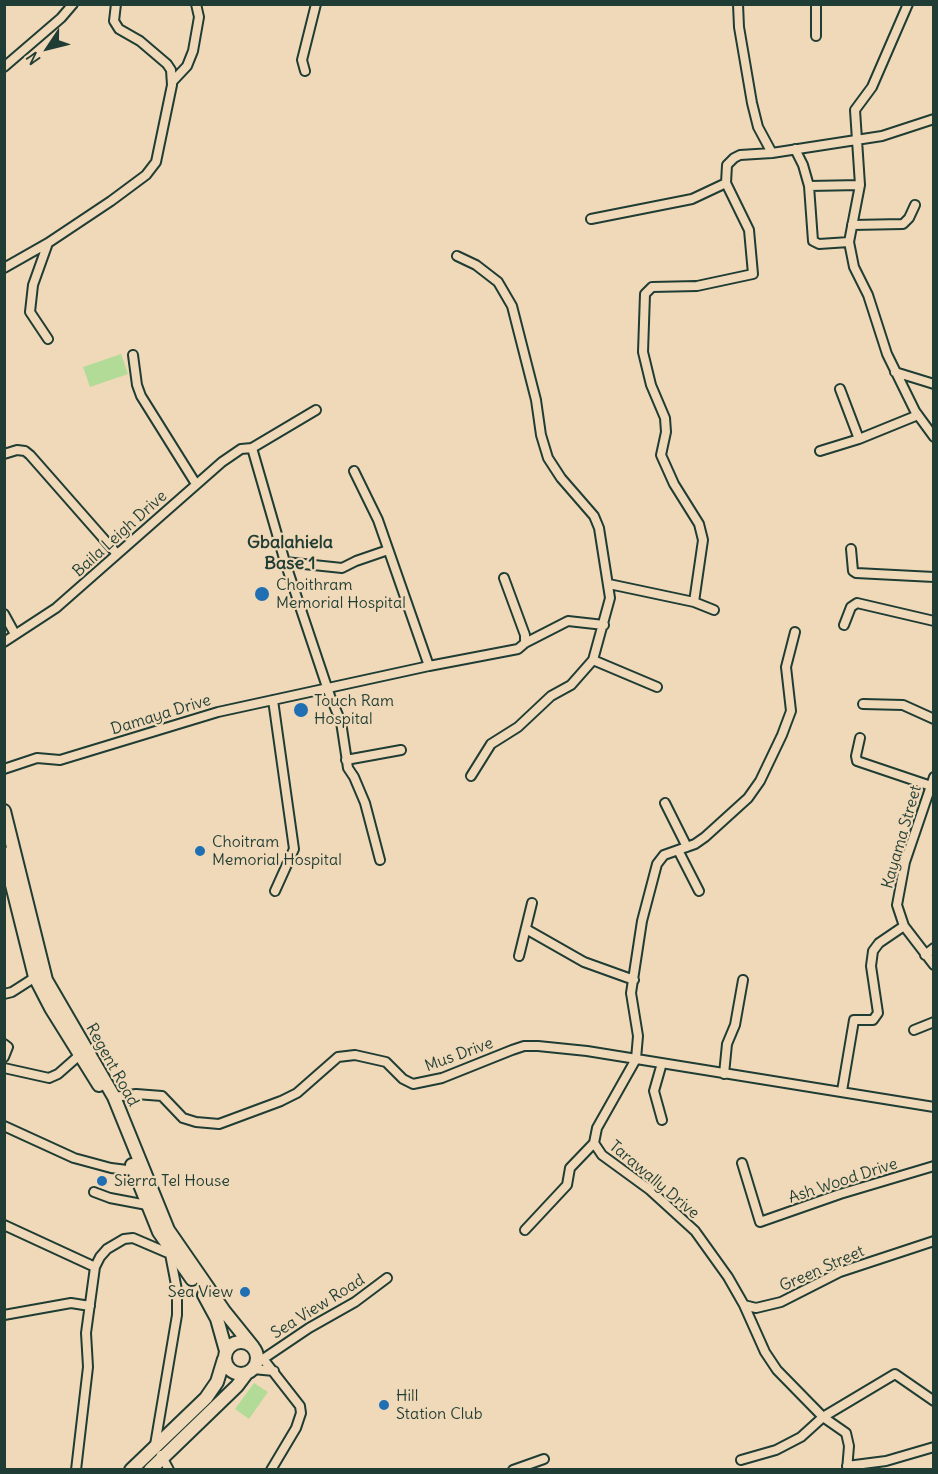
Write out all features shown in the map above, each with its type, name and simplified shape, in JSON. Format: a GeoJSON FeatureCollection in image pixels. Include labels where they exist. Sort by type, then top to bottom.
{"type":"FeatureCollection","features":[{"type":"Feature","properties":{"kind":"main road","name":"Regent Road"},"geometry":{"type":"LineString","coordinates":[[4,811],[11,873]]}},
{"type":"Feature","properties":{"kind":"main road","name":"Regent Road"},"geometry":{"type":"LineString","coordinates":[[4,853],[39,975],[51,1008],[114,1097],[176,1255],[257,1354]]}},
{"type":"Feature","properties":{"kind":"main road","name":"Regent Road"},"geometry":{"type":"LineString","coordinates":[[83,1053],[107,1100],[159,1232],[212,1308],[221,1329],[225,1355]]}},
{"type":"Feature","properties":{"kind":"main road"},"geometry":{"type":"LineString","coordinates":[[131,1470],[159,1451],[237,1386],[256,1363],[257,1354],[243,1342],[238,1342],[225,1355],[213,1390],[159,1451],[150,1470]]}},
{"type":"Feature","properties":{"kind":"main road"},"geometry":{"type":"LineString","coordinates":[[225,1355],[229,1368],[234,1372],[249,1372]]}},
{"type":"Feature","properties":{"kind":"street"},"geometry":{"type":"LineString","coordinates":[[4,67],[74,4]]}},
{"type":"Feature","properties":{"kind":"street"},"geometry":{"type":"LineString","coordinates":[[4,268],[48,243],[111,201],[152,169],[156,162],[172,82],[171,70],[140,41],[127,32],[123,32],[114,21],[116,4]]}},
{"type":"Feature","properties":{"kind":"street"},"geometry":{"type":"LineString","coordinates":[[305,70],[302,60],[316,4]]}},
{"type":"Feature","properties":{"kind":"street"},"geometry":{"type":"LineString","coordinates":[[738,4],[752,104],[758,127],[772,153]]}},
{"type":"Feature","properties":{"kind":"street"},"geometry":{"type":"LineString","coordinates":[[816,4],[816,36]]}},
{"type":"Feature","properties":{"kind":"street"},"geometry":{"type":"LineString","coordinates":[[908,4],[872,87],[855,110],[860,185],[849,242],[854,267],[868,295],[887,354],[918,415],[933,438]]}},
{"type":"Feature","properties":{"kind":"street"},"geometry":{"type":"LineString","coordinates":[[172,82],[191,59],[199,17],[197,6]]}},
{"type":"Feature","properties":{"kind":"street"},"geometry":{"type":"LineString","coordinates":[[694,602],[703,540],[699,525],[674,484],[661,455],[666,432],[665,418],[651,385],[644,360],[644,301],[647,290],[697,286],[753,274],[749,230],[726,183],[727,165],[734,158],[741,155],[772,153],[882,136],[933,119]]}},
{"type":"Feature","properties":{"kind":"street"},"geometry":{"type":"LineString","coordinates":[[795,149],[803,165],[809,186],[813,241],[819,244],[849,242]]}},
{"type":"Feature","properties":{"kind":"street"},"geometry":{"type":"LineString","coordinates":[[591,219],[692,199],[726,183]]}},
{"type":"Feature","properties":{"kind":"street"},"geometry":{"type":"LineString","coordinates":[[809,186],[860,185]]}},
{"type":"Feature","properties":{"kind":"street"},"geometry":{"type":"LineString","coordinates":[[852,225],[903,224],[909,218],[915,205]]}},
{"type":"Feature","properties":{"kind":"street"},"geometry":{"type":"LineString","coordinates":[[48,243],[36,273],[30,312],[48,339]]}},
{"type":"Feature","properties":{"kind":"street"},"geometry":{"type":"LineString","coordinates":[[457,256],[476,265],[498,282],[512,306],[548,458],[561,478],[594,516],[599,528],[610,598],[593,660],[572,685],[551,696],[518,727],[491,744],[471,776]]}},
{"type":"Feature","properties":{"kind":"street"},"geometry":{"type":"LineString","coordinates":[[133,355],[137,385],[141,396],[196,484]]}},
{"type":"Feature","properties":{"kind":"street"},"geometry":{"type":"LineString","coordinates":[[895,372],[933,384]]}},
{"type":"Feature","properties":{"kind":"street"},"geometry":{"type":"LineString","coordinates":[[840,389],[859,439]]}},
{"type":"Feature","properties":{"kind":"street","name":"Baila Leigh Drive"},"geometry":{"type":"LineString","coordinates":[[4,642],[56,608],[196,484],[237,452],[244,448],[252,448],[316,410]]}},
{"type":"Feature","properties":{"kind":"street"},"geometry":{"type":"LineString","coordinates":[[820,451],[859,439],[918,415]]}},
{"type":"Feature","properties":{"kind":"street"},"geometry":{"type":"LineString","coordinates":[[252,448],[285,562],[341,722],[348,768],[365,803],[380,860]]}},
{"type":"Feature","properties":{"kind":"street"},"geometry":{"type":"LineString","coordinates":[[4,454],[17,450],[30,455],[117,554]]}},
{"type":"Feature","properties":{"kind":"street"},"geometry":{"type":"LineString","coordinates":[[354,471],[378,520],[429,666]]}},
{"type":"Feature","properties":{"kind":"street"},"geometry":{"type":"LineString","coordinates":[[851,549],[853,571],[856,573],[933,577]]}},
{"type":"Feature","properties":{"kind":"street"},"geometry":{"type":"LineString","coordinates":[[285,562],[342,568],[388,550]]}},
{"type":"Feature","properties":{"kind":"street"},"geometry":{"type":"LineString","coordinates":[[504,578],[525,635],[525,643]]}},
{"type":"Feature","properties":{"kind":"street"},"geometry":{"type":"LineString","coordinates":[[609,584],[694,602],[714,610]]}},
{"type":"Feature","properties":{"kind":"street"},"geometry":{"type":"LineString","coordinates":[[844,625],[851,607],[857,603],[933,621]]}},
{"type":"Feature","properties":{"kind":"street"},"geometry":{"type":"LineString","coordinates":[[4,614],[15,634]]}},
{"type":"Feature","properties":{"kind":"street","name":"Damaya Drive"},"geometry":{"type":"LineString","coordinates":[[4,769],[37,758],[60,760],[196,718],[273,700],[518,649],[525,643],[568,621],[604,625]]}},
{"type":"Feature","properties":{"kind":"street"},"geometry":{"type":"LineString","coordinates":[[699,891],[678,850],[696,844],[716,828],[748,798],[760,781],[791,711],[786,668],[795,632]]}},
{"type":"Feature","properties":{"kind":"street"},"geometry":{"type":"LineString","coordinates":[[593,660],[657,687]]}},
{"type":"Feature","properties":{"kind":"street"},"geometry":{"type":"LineString","coordinates":[[273,700],[294,849],[275,891]]}},
{"type":"Feature","properties":{"kind":"street"},"geometry":{"type":"LineString","coordinates":[[863,704],[903,705],[933,719]]}},
{"type":"Feature","properties":{"kind":"street"},"geometry":{"type":"LineString","coordinates":[[860,738],[857,761],[931,786]]}},
{"type":"Feature","properties":{"kind":"street"},"geometry":{"type":"LineString","coordinates":[[346,760],[401,750]]}},
{"type":"Feature","properties":{"kind":"street","name":"Kayama Street"},"geometry":{"type":"LineString","coordinates":[[933,777],[905,862],[897,905],[904,926],[933,965]]}},
{"type":"Feature","properties":{"kind":"street"},"geometry":{"type":"LineString","coordinates":[[665,803],[687,847]]}},
{"type":"Feature","properties":{"kind":"street","name":"Tarawally Drive"},"geometry":{"type":"LineString","coordinates":[[678,850],[660,859],[646,898],[632,993],[638,1036],[636,1059],[597,1128],[594,1143],[602,1155],[650,1190],[695,1232],[728,1277],[744,1305],[765,1352],[777,1370],[823,1417],[846,1433],[849,1446],[847,1468]]}},
{"type":"Feature","properties":{"kind":"street"},"geometry":{"type":"LineString","coordinates":[[519,956],[532,903]]}},
{"type":"Feature","properties":{"kind":"street"},"geometry":{"type":"LineString","coordinates":[[842,1091],[854,1020],[873,1020],[878,1013],[871,966],[873,951],[879,943],[904,926]]}},
{"type":"Feature","properties":{"kind":"street"},"geometry":{"type":"LineString","coordinates":[[525,929],[575,958],[634,980]]}},
{"type":"Feature","properties":{"kind":"street"},"geometry":{"type":"LineString","coordinates":[[925,955],[933,948]]}},
{"type":"Feature","properties":{"kind":"street"},"geometry":{"type":"LineString","coordinates":[[4,994],[12,992],[39,975]]}},
{"type":"Feature","properties":{"kind":"street"},"geometry":{"type":"LineString","coordinates":[[724,1074],[727,1044],[735,1024],[743,980]]}},
{"type":"Feature","properties":{"kind":"street"},"geometry":{"type":"LineString","coordinates":[[914,1030],[933,1022]]}},
{"type":"Feature","properties":{"kind":"street"},"geometry":{"type":"LineString","coordinates":[[4,1044],[8,1047],[4,1057]]}},
{"type":"Feature","properties":{"kind":"street","name":"Mus Drive"},"geometry":{"type":"LineString","coordinates":[[114,1097],[136,1094],[162,1096],[183,1118],[196,1122],[219,1124],[297,1093],[331,1062],[348,1055],[386,1062],[403,1079],[413,1084],[442,1078],[524,1046],[588,1051],[636,1059]]}},
{"type":"Feature","properties":{"kind":"street"},"geometry":{"type":"LineString","coordinates":[[4,1068],[49,1078],[58,1074],[83,1053]]}},
{"type":"Feature","properties":{"kind":"street"},"geometry":{"type":"LineString","coordinates":[[636,1059],[933,1107]]}},
{"type":"Feature","properties":{"kind":"street"},"geometry":{"type":"LineString","coordinates":[[662,1063],[654,1091],[662,1120]]}},
{"type":"Feature","properties":{"kind":"street"},"geometry":{"type":"LineString","coordinates":[[4,1126],[74,1158],[111,1168],[135,1171]]}},
{"type":"Feature","properties":{"kind":"street"},"geometry":{"type":"LineString","coordinates":[[525,1230],[567,1185],[570,1167],[594,1143]]}},
{"type":"Feature","properties":{"kind":"street","name":"Ash Wood Drive"},"geometry":{"type":"LineString","coordinates":[[742,1163],[760,1222],[840,1194],[933,1166]]}},
{"type":"Feature","properties":{"kind":"street"},"geometry":{"type":"LineString","coordinates":[[94,1192],[110,1198],[147,1205]]}},
{"type":"Feature","properties":{"kind":"street"},"geometry":{"type":"LineString","coordinates":[[4,1225],[95,1267]]}},
{"type":"Feature","properties":{"kind":"street"},"geometry":{"type":"LineString","coordinates":[[76,1470],[88,1367],[86,1333],[95,1267],[107,1249],[124,1239],[133,1238],[176,1255],[177,1316],[159,1451],[168,1470]]}},
{"type":"Feature","properties":{"kind":"street","name":"Green Street"},"geometry":{"type":"LineString","coordinates":[[744,1305],[756,1308],[781,1302],[840,1272],[933,1240]]}},
{"type":"Feature","properties":{"kind":"street","name":"Sea View Road"},"geometry":{"type":"LineString","coordinates":[[257,1354],[299,1334],[355,1302],[387,1278]]}},
{"type":"Feature","properties":{"kind":"street"},"geometry":{"type":"LineString","coordinates":[[4,1315],[43,1310],[71,1303],[90,1306]]}},
{"type":"Feature","properties":{"kind":"street"},"geometry":{"type":"LineString","coordinates":[[257,1354],[274,1371],[300,1406],[301,1413],[296,1428],[271,1470]]}},
{"type":"Feature","properties":{"kind":"street"},"geometry":{"type":"LineString","coordinates":[[249,1372],[274,1371]]}},
{"type":"Feature","properties":{"kind":"street"},"geometry":{"type":"LineString","coordinates":[[741,1460],[776,1450],[801,1437],[823,1417],[895,1374],[933,1401]]}},
{"type":"Feature","properties":{"kind":"street"},"geometry":{"type":"LineString","coordinates":[[847,1468],[886,1461],[933,1447]]}},
{"type":"Feature","properties":{"kind":"street"},"geometry":{"type":"LineString","coordinates":[[513,1470],[544,1459]]}},
{"type":"Feature","properties":{"kind":"green space"},"geometry":{"type":"Polygon","coordinates":[[[121,354],[128,374],[90,387],[83,367],[121,354]]]}},
{"type":"Feature","properties":{"kind":"green space"},"geometry":{"type":"Polygon","coordinates":[[[254,1383],[268,1392],[249,1419],[235,1409],[254,1383]]]}},
{"type":"Feature","properties":{"kind":"place","name":"Choithram Memorial Hospital"},"geometry":{"type":"Point","coordinates":[262,594]}},
{"type":"Feature","properties":{"kind":"place","name":"Touch Ram Hospital"},"geometry":{"type":"Point","coordinates":[301,710]}},
{"type":"Feature","properties":{"kind":"place","name":"Choitram Memorial Hospital"},"geometry":{"type":"Point","coordinates":[200,851]}},
{"type":"Feature","properties":{"kind":"place","name":"Sierra Tel House"},"geometry":{"type":"Point","coordinates":[102,1181]}},
{"type":"Feature","properties":{"kind":"place","name":"Sea View"},"geometry":{"type":"Point","coordinates":[245,1292]}},
{"type":"Feature","properties":{"kind":"place","name":"Hill Station Club"},"geometry":{"type":"Point","coordinates":[384,1405]}},
{"type":"Feature","properties":{"kind":"district","name":"Gbalahiela Base 1"},"geometry":{"type":"Point","coordinates":[290,553]}}]}
